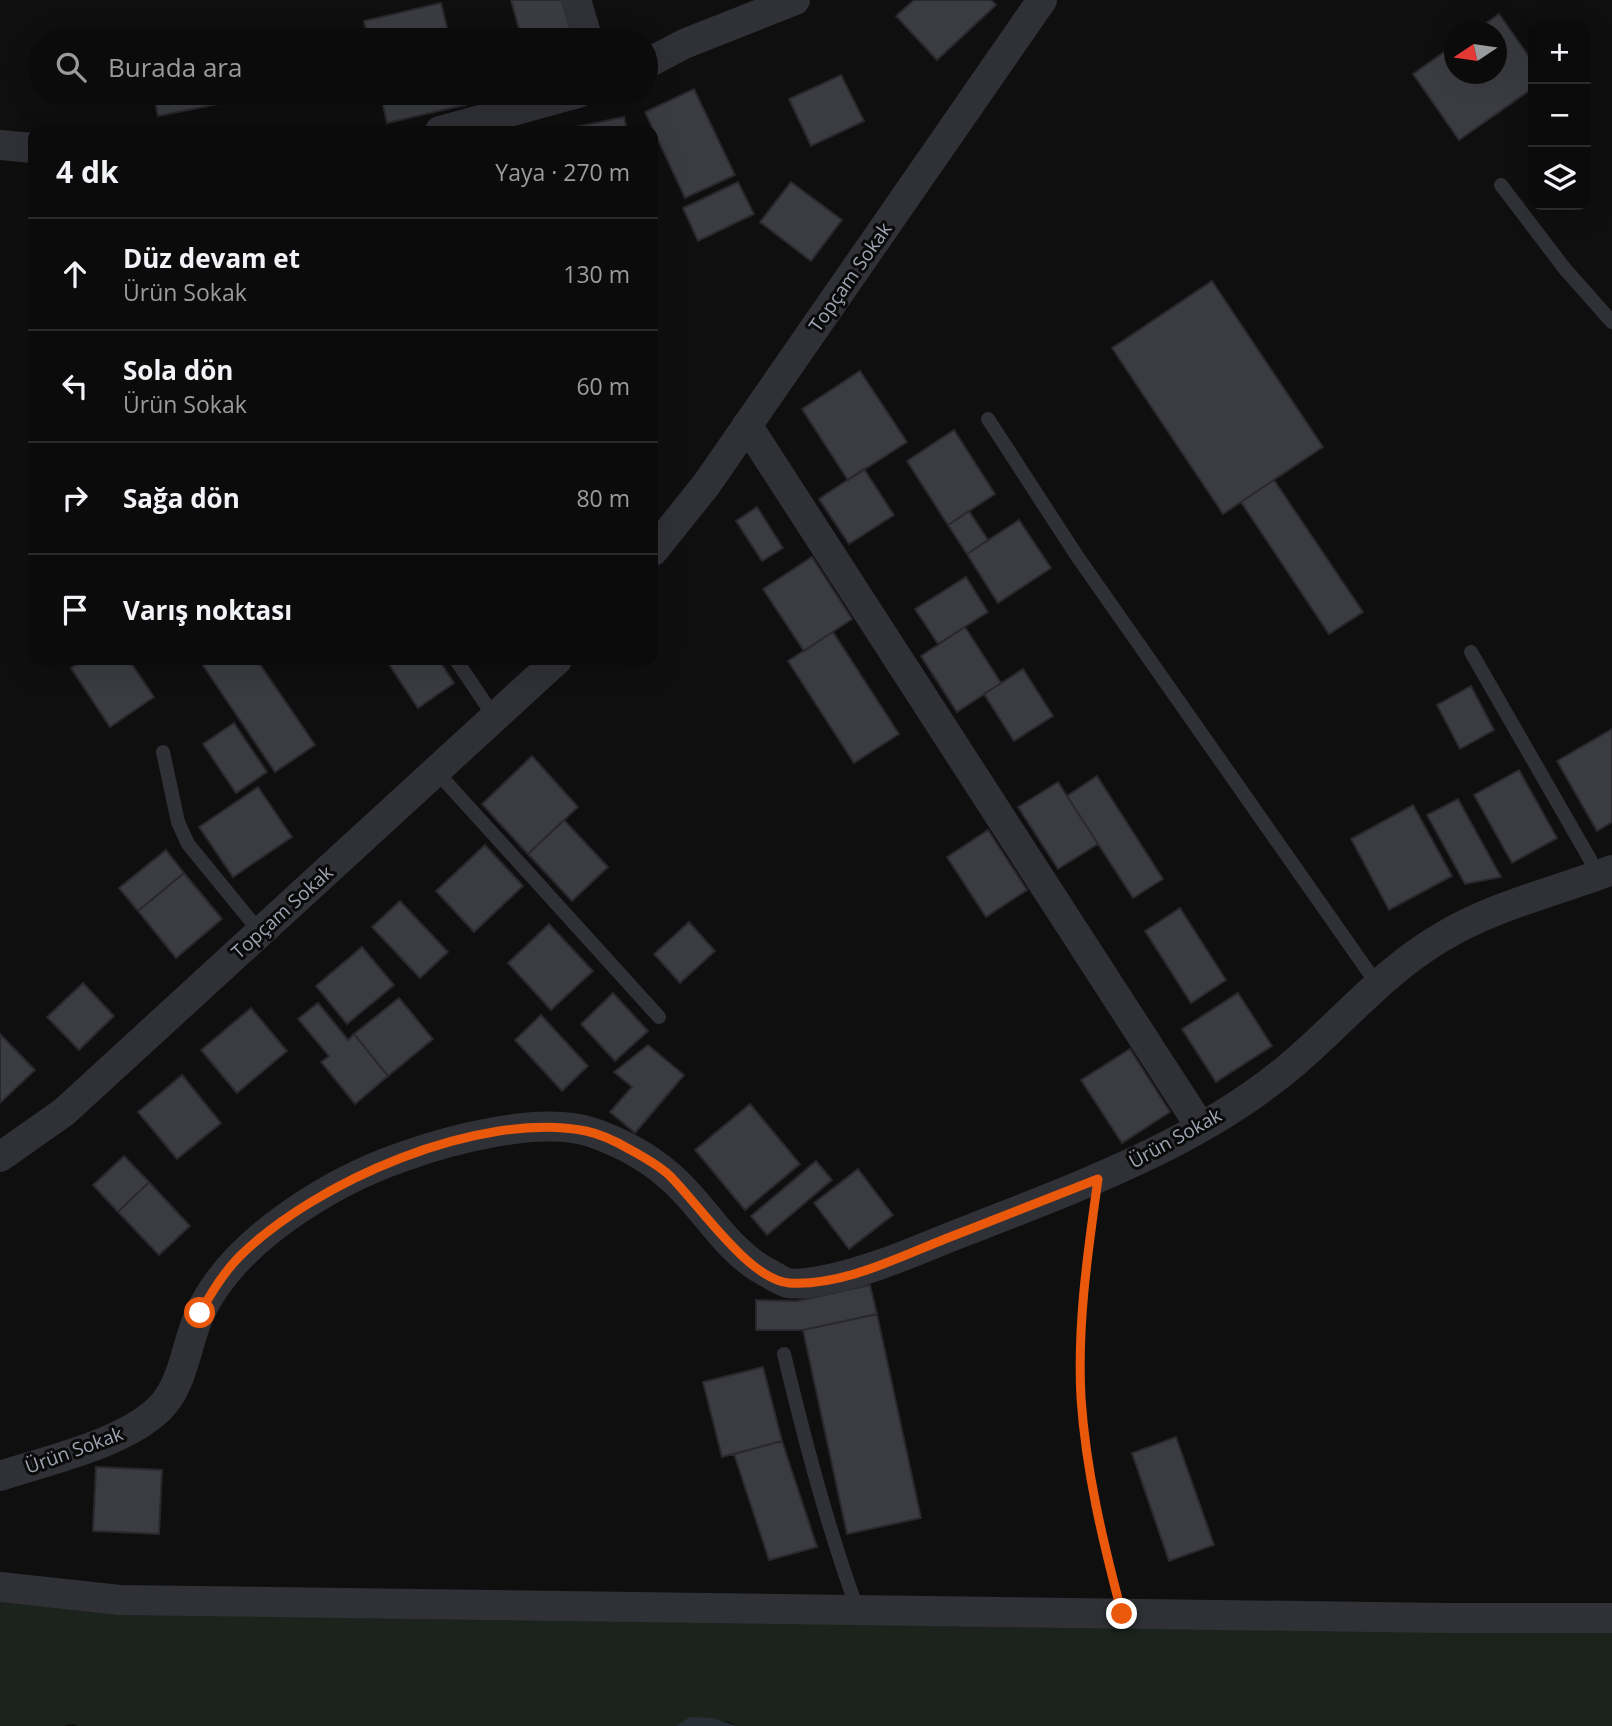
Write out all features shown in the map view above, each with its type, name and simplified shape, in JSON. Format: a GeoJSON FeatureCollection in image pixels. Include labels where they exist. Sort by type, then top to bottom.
{"type":"FeatureCollection","features":[{"type":"Feature","properties":{"kind":"street"},"geometry":{"type":"LineString","coordinates":[[576,0],[584,28]]}},
{"type":"Feature","properties":{"kind":"street"},"geometry":{"type":"LineString","coordinates":[[658,58],[684,44],[795,0]]}},
{"type":"Feature","properties":{"kind":"street","name":"Topçam Sokak"},"geometry":{"type":"LineString","coordinates":[[658,545],[706,485],[1042,0]]}},
{"type":"Feature","properties":{"kind":"street"},"geometry":{"type":"LineString","coordinates":[[458,126],[534,105]]}},
{"type":"Feature","properties":{"kind":"street"},"geometry":{"type":"LineString","coordinates":[[0,145],[28,148]]}},
{"type":"Feature","properties":{"kind":"street"},"geometry":{"type":"LineString","coordinates":[[747,425],[1200,1126]]}},
{"type":"Feature","properties":{"kind":"street","name":"Topçam Sokak"},"geometry":{"type":"LineString","coordinates":[[0,1157],[64,1112],[552,665]]}},
{"type":"Feature","properties":{"kind":"street","name":"Ürün Sokak"},"geometry":{"type":"LineString","coordinates":[[0,1476],[106,1441],[138,1426],[162,1407],[174,1388],[200,1313],[216,1285],[239,1257],[280,1222],[343,1183],[397,1158],[449,1142],[507,1131],[551,1127],[588,1131],[628,1148],[668,1174],[735,1250],[759,1269],[786,1283],[822,1280],[867,1269],[1098,1179],[1200,1126],[1288,1068],[1377,984],[1438,938],[1476,918],[1518,901],[1606,872]]}},
{"type":"Feature","properties":{"kind":"street"},"geometry":{"type":"LineString","coordinates":[[0,1587],[120,1600],[1612,1618]]}},
{"type":"Feature","properties":{"kind":"lane"},"geometry":{"type":"LineString","coordinates":[[1501,185],[1564,270],[1612,322]]}},
{"type":"Feature","properties":{"kind":"lane"},"geometry":{"type":"LineString","coordinates":[[988,419],[1077,556],[1377,984]]}},
{"type":"Feature","properties":{"kind":"lane"},"geometry":{"type":"LineString","coordinates":[[1471,652],[1606,872]]}},
{"type":"Feature","properties":{"kind":"lane"},"geometry":{"type":"LineString","coordinates":[[459,665],[495,718]]}},
{"type":"Feature","properties":{"kind":"lane"},"geometry":{"type":"LineString","coordinates":[[163,752],[178,822],[188,844],[260,932]]}},
{"type":"Feature","properties":{"kind":"lane"},"geometry":{"type":"LineString","coordinates":[[436,771],[659,1017]]}},
{"type":"Feature","properties":{"kind":"lane"},"geometry":{"type":"LineString","coordinates":[[784,1354],[816,1485],[833,1543],[858,1611]]}},
{"type":"Feature","properties":{"kind":"path"},"geometry":{"type":"LineString","coordinates":[[1098,1179],[1083,1286],[1081,1397],[1094,1507],[1122,1614]]}},
{"type":"Feature","properties":{"kind":"shaded area"},"geometry":{"type":"Polygon","coordinates":[[[0,1587],[1612,1618],[1612,1726],[737,1726],[729,1722],[691,1717],[676,1726],[0,1726],[0,1587]]]}},
{"type":"Feature","properties":{"kind":"shaded area"},"geometry":{"type":"Polygon","coordinates":[[[690,1717],[712,1718],[737,1726],[676,1726],[690,1717]]]}},
{"type":"Feature","properties":{"kind":"building"},"geometry":{"type":"Polygon","coordinates":[[[511,0],[562,0],[570,28],[519,28],[511,0]]]}},
{"type":"Feature","properties":{"kind":"building"},"geometry":{"type":"Polygon","coordinates":[[[914,0],[991,0],[996,5],[937,60],[896,16],[914,0]]]}},
{"type":"Feature","properties":{"kind":"building"},"geometry":{"type":"Polygon","coordinates":[[[441,3],[447,28],[365,28],[364,21],[441,3]]]}},
{"type":"Feature","properties":{"kind":"building"},"geometry":{"type":"Polygon","coordinates":[[[1499,14],[1504,21],[1489,21],[1499,14]]]}},
{"type":"Feature","properties":{"kind":"building"},"geometry":{"type":"Polygon","coordinates":[[[1507,25],[1528,55],[1528,92],[1459,140],[1413,74],[1444,52],[1444,84],[1507,84],[1507,25]]]}},
{"type":"Feature","properties":{"kind":"building"},"geometry":{"type":"Polygon","coordinates":[[[841,75],[864,121],[811,146],[789,99],[841,75]]]}},
{"type":"Feature","properties":{"kind":"building"},"geometry":{"type":"Polygon","coordinates":[[[694,89],[735,175],[685,198],[658,140],[658,126],[652,126],[645,112],[694,89]]]}},
{"type":"Feature","properties":{"kind":"building"},"geometry":{"type":"Polygon","coordinates":[[[156,105],[213,105],[158,116],[156,105]]]}},
{"type":"Feature","properties":{"kind":"building"},"geometry":{"type":"Polygon","coordinates":[[[383,105],[465,105],[387,123],[383,105]]]}},
{"type":"Feature","properties":{"kind":"building"},"geometry":{"type":"Polygon","coordinates":[[[624,117],[626,126],[581,126],[624,117]]]}},
{"type":"Feature","properties":{"kind":"building"},"geometry":{"type":"Polygon","coordinates":[[[738,182],[754,214],[698,241],[683,208],[738,182]]]}},
{"type":"Feature","properties":{"kind":"building"},"geometry":{"type":"Polygon","coordinates":[[[791,182],[842,220],[811,261],[760,222],[791,182]]]}},
{"type":"Feature","properties":{"kind":"building"},"geometry":{"type":"Polygon","coordinates":[[[1212,281],[1323,447],[1223,514],[1112,348],[1212,281]]]}},
{"type":"Feature","properties":{"kind":"building"},"geometry":{"type":"Polygon","coordinates":[[[860,371],[907,442],[848,480],[802,409],[860,371]]]}},
{"type":"Feature","properties":{"kind":"building"},"geometry":{"type":"Polygon","coordinates":[[[954,430],[995,494],[948,525],[907,461],[954,430]]]}},
{"type":"Feature","properties":{"kind":"building"},"geometry":{"type":"Polygon","coordinates":[[[864,469],[894,515],[849,544],[819,499],[864,469]]]}},
{"type":"Feature","properties":{"kind":"building"},"geometry":{"type":"Polygon","coordinates":[[[1274,480],[1363,612],[1329,634],[1241,502],[1274,480]]]}},
{"type":"Feature","properties":{"kind":"building"},"geometry":{"type":"Polygon","coordinates":[[[757,507],[783,548],[762,561],[736,521],[757,507]]]}},
{"type":"Feature","properties":{"kind":"building"},"geometry":{"type":"Polygon","coordinates":[[[969,511],[988,540],[967,554],[948,525],[969,511]]]}},
{"type":"Feature","properties":{"kind":"building"},"geometry":{"type":"Polygon","coordinates":[[[1019,520],[1051,568],[998,603],[967,554],[1019,520]]]}},
{"type":"Feature","properties":{"kind":"building"},"geometry":{"type":"Polygon","coordinates":[[[812,557],[852,619],[804,651],[763,589],[812,557]]]}},
{"type":"Feature","properties":{"kind":"building"},"geometry":{"type":"Polygon","coordinates":[[[966,577],[988,612],[938,644],[915,609],[966,577]]]}},
{"type":"Feature","properties":{"kind":"building"},"geometry":{"type":"Polygon","coordinates":[[[965,627],[1001,683],[957,712],[921,656],[965,627]]]}},
{"type":"Feature","properties":{"kind":"building"},"geometry":{"type":"Polygon","coordinates":[[[833,632],[899,734],[854,763],[788,661],[833,632]]]}},
{"type":"Feature","properties":{"kind":"building"},"geometry":{"type":"Polygon","coordinates":[[[76,665],[132,665],[154,697],[110,727],[71,668],[76,665]]]}},
{"type":"Feature","properties":{"kind":"building"},"geometry":{"type":"Polygon","coordinates":[[[203,665],[260,665],[315,745],[275,772],[203,665]]]}},
{"type":"Feature","properties":{"kind":"building"},"geometry":{"type":"Polygon","coordinates":[[[389,665],[442,665],[454,683],[418,708],[389,665]]]}},
{"type":"Feature","properties":{"kind":"building"},"geometry":{"type":"Polygon","coordinates":[[[1023,669],[1053,716],[1014,741],[984,694],[1023,669]]]}},
{"type":"Feature","properties":{"kind":"building"},"geometry":{"type":"Polygon","coordinates":[[[1471,686],[1494,730],[1460,749],[1437,705],[1471,686]]]}},
{"type":"Feature","properties":{"kind":"building"},"geometry":{"type":"Polygon","coordinates":[[[234,723],[267,772],[236,793],[203,744],[234,723]]]}},
{"type":"Feature","properties":{"kind":"building"},"geometry":{"type":"Polygon","coordinates":[[[1612,729],[1612,822],[1597,831],[1557,761],[1612,729]]]}},
{"type":"Feature","properties":{"kind":"building"},"geometry":{"type":"Polygon","coordinates":[[[532,756],[578,807],[528,854],[482,804],[532,756]]]}},
{"type":"Feature","properties":{"kind":"building"},"geometry":{"type":"Polygon","coordinates":[[[1519,770],[1557,838],[1512,863],[1474,795],[1519,770]]]}},
{"type":"Feature","properties":{"kind":"building"},"geometry":{"type":"Polygon","coordinates":[[[1097,776],[1163,879],[1133,898],[1067,796],[1097,776]]]}},
{"type":"Feature","properties":{"kind":"building"},"geometry":{"type":"Polygon","coordinates":[[[1058,782],[1098,844],[1058,869],[1018,807],[1058,782]]]}},
{"type":"Feature","properties":{"kind":"building"},"geometry":{"type":"Polygon","coordinates":[[[258,787],[292,837],[233,877],[199,827],[258,787]]]}},
{"type":"Feature","properties":{"kind":"building"},"geometry":{"type":"Polygon","coordinates":[[[1458,799],[1501,877],[1465,884],[1427,815],[1458,799]]]}},
{"type":"Feature","properties":{"kind":"building"},"geometry":{"type":"Polygon","coordinates":[[[1413,805],[1452,876],[1389,910],[1351,839],[1413,805]]]}},
{"type":"Feature","properties":{"kind":"building"},"geometry":{"type":"Polygon","coordinates":[[[564,820],[608,867],[572,901],[528,854],[564,820]]]}},
{"type":"Feature","properties":{"kind":"building"},"geometry":{"type":"Polygon","coordinates":[[[988,830],[1027,890],[986,917],[947,857],[988,830]]]}},
{"type":"Feature","properties":{"kind":"building"},"geometry":{"type":"Polygon","coordinates":[[[485,845],[523,886],[474,932],[436,891],[485,845]]]}},
{"type":"Feature","properties":{"kind":"building"},"geometry":{"type":"Polygon","coordinates":[[[166,850],[184,873],[138,911],[119,888],[166,850]]]}},
{"type":"Feature","properties":{"kind":"building"},"geometry":{"type":"Polygon","coordinates":[[[184,873],[222,919],[176,958],[138,911],[184,873]]]}},
{"type":"Feature","properties":{"kind":"building"},"geometry":{"type":"Polygon","coordinates":[[[400,901],[448,952],[420,978],[372,927],[400,901]]]}},
{"type":"Feature","properties":{"kind":"building"},"geometry":{"type":"Polygon","coordinates":[[[1180,908],[1226,980],[1191,1003],[1145,931],[1180,908]]]}},
{"type":"Feature","properties":{"kind":"building"},"geometry":{"type":"Polygon","coordinates":[[[689,922],[715,951],[680,983],[654,954],[689,922]]]}},
{"type":"Feature","properties":{"kind":"building"},"geometry":{"type":"Polygon","coordinates":[[[549,924],[593,971],[551,1010],[508,963],[549,924]]]}},
{"type":"Feature","properties":{"kind":"building"},"geometry":{"type":"Polygon","coordinates":[[[362,947],[394,985],[347,1024],[316,986],[362,947]]]}},
{"type":"Feature","properties":{"kind":"building"},"geometry":{"type":"Polygon","coordinates":[[[83,983],[114,1016],[79,1050],[47,1017],[83,983]]]}},
{"type":"Feature","properties":{"kind":"building"},"geometry":{"type":"Polygon","coordinates":[[[613,993],[648,1031],[615,1061],[581,1024],[613,993]]]}},
{"type":"Feature","properties":{"kind":"building"},"geometry":{"type":"Polygon","coordinates":[[[1238,993],[1272,1046],[1216,1082],[1182,1029],[1238,993]]]}},
{"type":"Feature","properties":{"kind":"building"},"geometry":{"type":"Polygon","coordinates":[[[399,998],[433,1039],[388,1076],[354,1034],[399,998]]]}},
{"type":"Feature","properties":{"kind":"building"},"geometry":{"type":"Polygon","coordinates":[[[318,1003],[348,1040],[354,1034],[388,1076],[355,1104],[321,1062],[329,1056],[298,1019],[318,1003]]]}},
{"type":"Feature","properties":{"kind":"building"},"geometry":{"type":"Polygon","coordinates":[[[251,1008],[287,1051],[237,1093],[201,1050],[251,1008]]]}},
{"type":"Feature","properties":{"kind":"building"},"geometry":{"type":"Polygon","coordinates":[[[541,1015],[588,1066],[562,1091],[515,1040],[541,1015]]]}},
{"type":"Feature","properties":{"kind":"building"},"geometry":{"type":"Polygon","coordinates":[[[0,1034],[35,1070],[0,1103],[0,1034]]]}},
{"type":"Feature","properties":{"kind":"building"},"geometry":{"type":"Polygon","coordinates":[[[648,1045],[684,1075],[635,1133],[610,1112],[632,1087],[614,1072],[648,1045]]]}},
{"type":"Feature","properties":{"kind":"building"},"geometry":{"type":"Polygon","coordinates":[[[1130,1049],[1170,1112],[1122,1143],[1081,1080],[1130,1049]]]}},
{"type":"Feature","properties":{"kind":"building"},"geometry":{"type":"Polygon","coordinates":[[[182,1075],[221,1123],[177,1159],[138,1112],[182,1075]]]}},
{"type":"Feature","properties":{"kind":"building"},"geometry":{"type":"Polygon","coordinates":[[[750,1104],[800,1164],[745,1210],[695,1150],[750,1104]]]}},
{"type":"Feature","properties":{"kind":"building"},"geometry":{"type":"Polygon","coordinates":[[[124,1156],[149,1182],[118,1212],[93,1185],[124,1156]]]}},
{"type":"Feature","properties":{"kind":"building"},"geometry":{"type":"Polygon","coordinates":[[[816,1161],[832,1180],[767,1235],[751,1216],[816,1161]]]}},
{"type":"Feature","properties":{"kind":"building"},"geometry":{"type":"Polygon","coordinates":[[[858,1169],[893,1215],[849,1249],[814,1203],[858,1169]]]}},
{"type":"Feature","properties":{"kind":"building"},"geometry":{"type":"Polygon","coordinates":[[[149,1182],[190,1226],[159,1255],[118,1212],[149,1182]]]}},
{"type":"Feature","properties":{"kind":"building"},"geometry":{"type":"Polygon","coordinates":[[[870,1285],[877,1314],[803,1330],[756,1330],[756,1300],[797,1301],[870,1285]]]}},
{"type":"Feature","properties":{"kind":"building"},"geometry":{"type":"Polygon","coordinates":[[[877,1314],[921,1518],[847,1534],[803,1330],[877,1314]]]}},
{"type":"Feature","properties":{"kind":"building"},"geometry":{"type":"Polygon","coordinates":[[[763,1367],[782,1441],[722,1457],[703,1382],[763,1367]]]}},
{"type":"Feature","properties":{"kind":"building"},"geometry":{"type":"Polygon","coordinates":[[[1176,1437],[1214,1545],[1169,1561],[1132,1453],[1176,1437]]]}},
{"type":"Feature","properties":{"kind":"building"},"geometry":{"type":"Polygon","coordinates":[[[782,1441],[817,1547],[769,1560],[734,1454],[782,1441]]]}},
{"type":"Feature","properties":{"kind":"building"},"geometry":{"type":"Polygon","coordinates":[[[96,1467],[162,1470],[159,1534],[93,1531],[96,1467]]]}},
{"type":"Feature","properties":{"kind":"route"},"geometry":{"type":"LineString","coordinates":[[200,1313],[216,1285],[239,1257],[280,1222],[343,1183],[397,1158],[449,1142],[507,1131],[551,1127],[588,1131],[628,1148],[668,1174],[735,1250],[759,1269],[786,1283],[822,1280],[867,1269],[1098,1179],[1083,1286],[1081,1397],[1094,1507],[1122,1614]]}}]}
